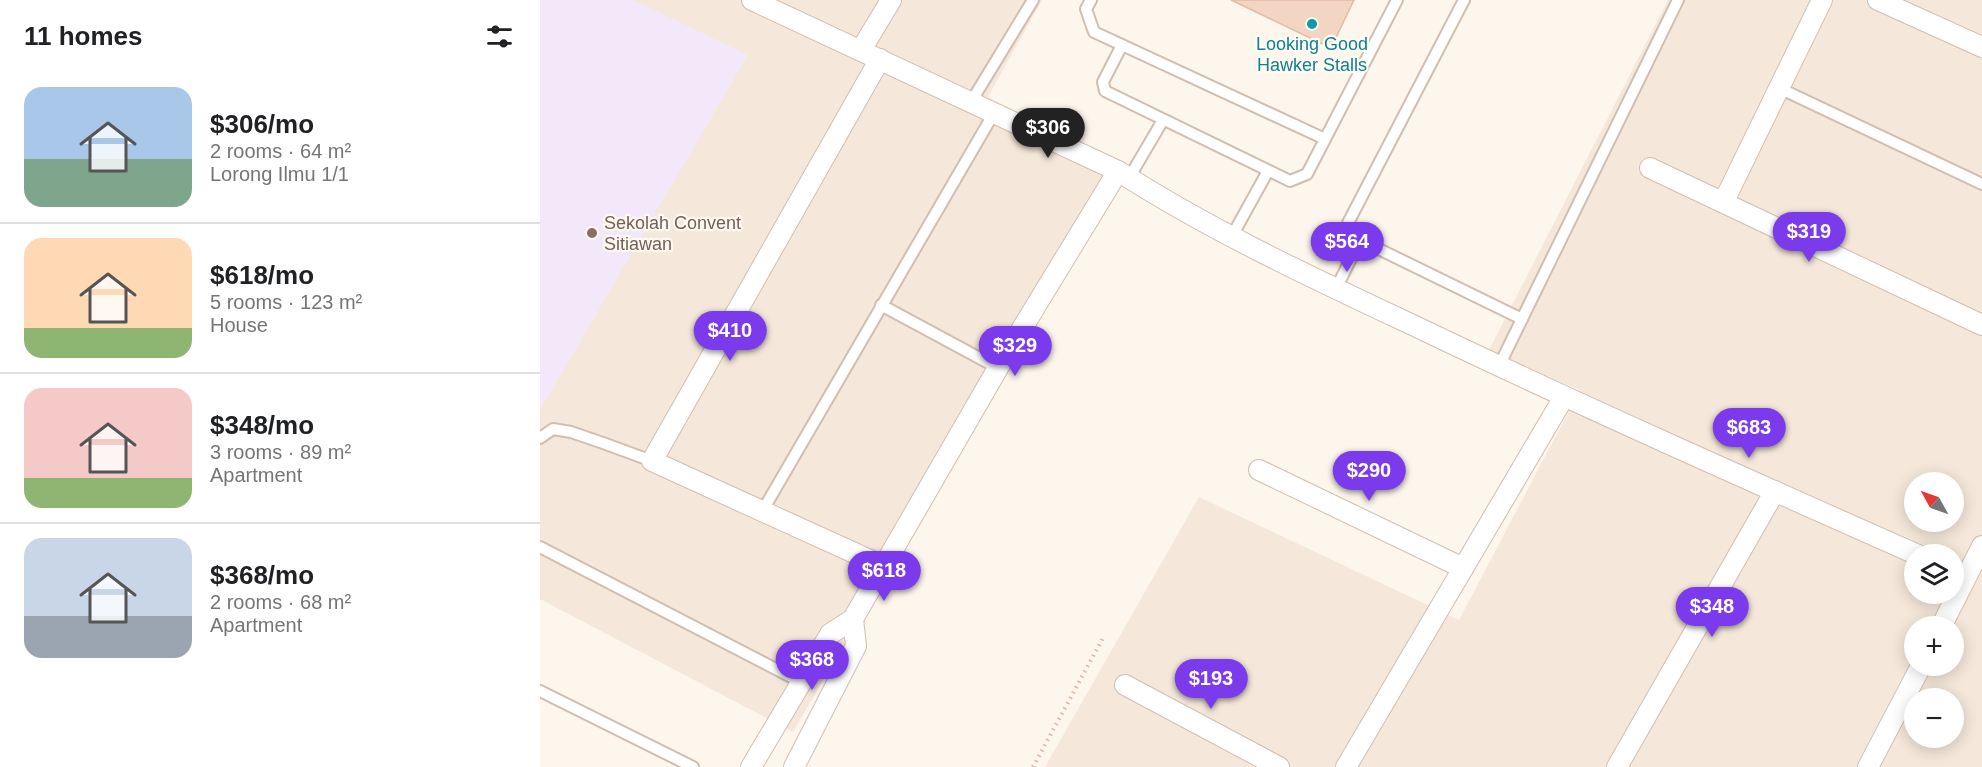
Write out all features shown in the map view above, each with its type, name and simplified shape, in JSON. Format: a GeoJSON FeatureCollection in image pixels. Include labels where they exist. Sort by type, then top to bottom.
{"type":"FeatureCollection","features":[{"type":"Feature","properties":{"kind":"street"},"geometry":{"type":"LineString","coordinates":[[752,0],[1124,175],[1232,236],[1336,289],[1564,397],[1904,549]]}},
{"type":"Feature","properties":{"kind":"street"},"geometry":{"type":"LineString","coordinates":[[861,50],[891,0]]}},
{"type":"Feature","properties":{"kind":"street"},"geometry":{"type":"LineString","coordinates":[[1724,201],[1822,0]]}},
{"type":"Feature","properties":{"kind":"street"},"geometry":{"type":"LineString","coordinates":[[1878,0],[1982,47]]}},
{"type":"Feature","properties":{"kind":"street"},"geometry":{"type":"LineString","coordinates":[[880,59],[652,461],[883,566]]}},
{"type":"Feature","properties":{"kind":"street"},"geometry":{"type":"LineString","coordinates":[[1650,168],[1724,201],[1982,325]]}},
{"type":"Feature","properties":{"kind":"street"},"geometry":{"type":"LineString","coordinates":[[751,767],[830,634],[853,619],[998,368],[1124,175]]}},
{"type":"Feature","properties":{"kind":"street"},"geometry":{"type":"LineString","coordinates":[[1346,767],[1564,397]]}},
{"type":"Feature","properties":{"kind":"street"},"geometry":{"type":"LineString","coordinates":[[1259,470],[1463,568]]}},
{"type":"Feature","properties":{"kind":"street"},"geometry":{"type":"LineString","coordinates":[[1617,767],[1775,491]]}},
{"type":"Feature","properties":{"kind":"street"},"geometry":{"type":"LineString","coordinates":[[1946,616],[1972,564]]}},
{"type":"Feature","properties":{"kind":"street"},"geometry":{"type":"LineString","coordinates":[[794,767],[856,646],[853,619]]}},
{"type":"Feature","properties":{"kind":"street"},"geometry":{"type":"LineString","coordinates":[[1868,767],[1916,676]]}},
{"type":"Feature","properties":{"kind":"street"},"geometry":{"type":"LineString","coordinates":[[1125,686],[1279,767]]}},
{"type":"Feature","properties":{"kind":"lane"},"geometry":{"type":"LineString","coordinates":[[971,102],[1032,0]]}},
{"type":"Feature","properties":{"kind":"lane"},"geometry":{"type":"LineString","coordinates":[[1091,0],[1086,9],[1094,32],[1325,140]]}},
{"type":"Feature","properties":{"kind":"lane"},"geometry":{"type":"LineString","coordinates":[[1122,45],[1103,82],[1105,91],[1290,181],[1307,174],[1397,0]]}},
{"type":"Feature","properties":{"kind":"lane"},"geometry":{"type":"LineString","coordinates":[[1464,0],[1348,223],[1352,236],[1522,319]]}},
{"type":"Feature","properties":{"kind":"lane"},"geometry":{"type":"LineString","coordinates":[[1499,366],[1678,0]]}},
{"type":"Feature","properties":{"kind":"lane"},"geometry":{"type":"LineString","coordinates":[[1779,88],[1982,184]]}},
{"type":"Feature","properties":{"kind":"lane"},"geometry":{"type":"LineString","coordinates":[[763,510],[994,112]]}},
{"type":"Feature","properties":{"kind":"lane"},"geometry":{"type":"LineString","coordinates":[[1124,175],[1163,120]]}},
{"type":"Feature","properties":{"kind":"lane"},"geometry":{"type":"LineString","coordinates":[[1232,236],[1268,171]]}},
{"type":"Feature","properties":{"kind":"lane"},"geometry":{"type":"LineString","coordinates":[[1336,289],[1360,240]]}},
{"type":"Feature","properties":{"kind":"lane"},"geometry":{"type":"LineString","coordinates":[[881,305],[998,368]]}},
{"type":"Feature","properties":{"kind":"lane"},"geometry":{"type":"LineString","coordinates":[[540,438],[553,429],[571,432],[652,461]]}},
{"type":"Feature","properties":{"kind":"lane"},"geometry":{"type":"LineString","coordinates":[[540,547],[801,682]]}},
{"type":"Feature","properties":{"kind":"lane"},"geometry":{"type":"LineString","coordinates":[[540,691],[693,767]]}},
{"type":"Feature","properties":{"kind":"path"},"geometry":{"type":"LineString","coordinates":[[1033,767],[1104,636]]}},
{"type":"Feature","properties":{"kind":"shaded area"},"geometry":{"type":"Polygon","coordinates":[[[540,0],[1042,0],[988,97],[1124,166],[793,732],[540,599],[540,0]]]}},
{"type":"Feature","properties":{"kind":"shaded area","name":"Sekolah Convent Sitiawan"},"geometry":{"type":"Polygon","coordinates":[[[540,0],[633,0],[748,55],[540,410],[540,0]]]}},
{"type":"Feature","properties":{"kind":"shaded area"},"geometry":{"type":"Polygon","coordinates":[[[1668,0],[1982,0],[1982,767],[1045,767],[1199,497],[1459,620],[1580,390],[1488,352],[1668,0]]]}},
{"type":"Feature","properties":{"kind":"building","name":"Looking Good Hawker Stalls"},"geometry":{"type":"Polygon","coordinates":[[[1231,0],[1354,0],[1331,48],[1231,0]]]}},
{"type":"Feature","properties":{"kind":"place","name":"Looking Good Hawker Stalls"},"geometry":{"type":"Point","coordinates":[1312,24]}},
{"type":"Feature","properties":{"kind":"place","name":"Sekolah Convent Sitiawan"},"geometry":{"type":"Point","coordinates":[592,233]}}]}
